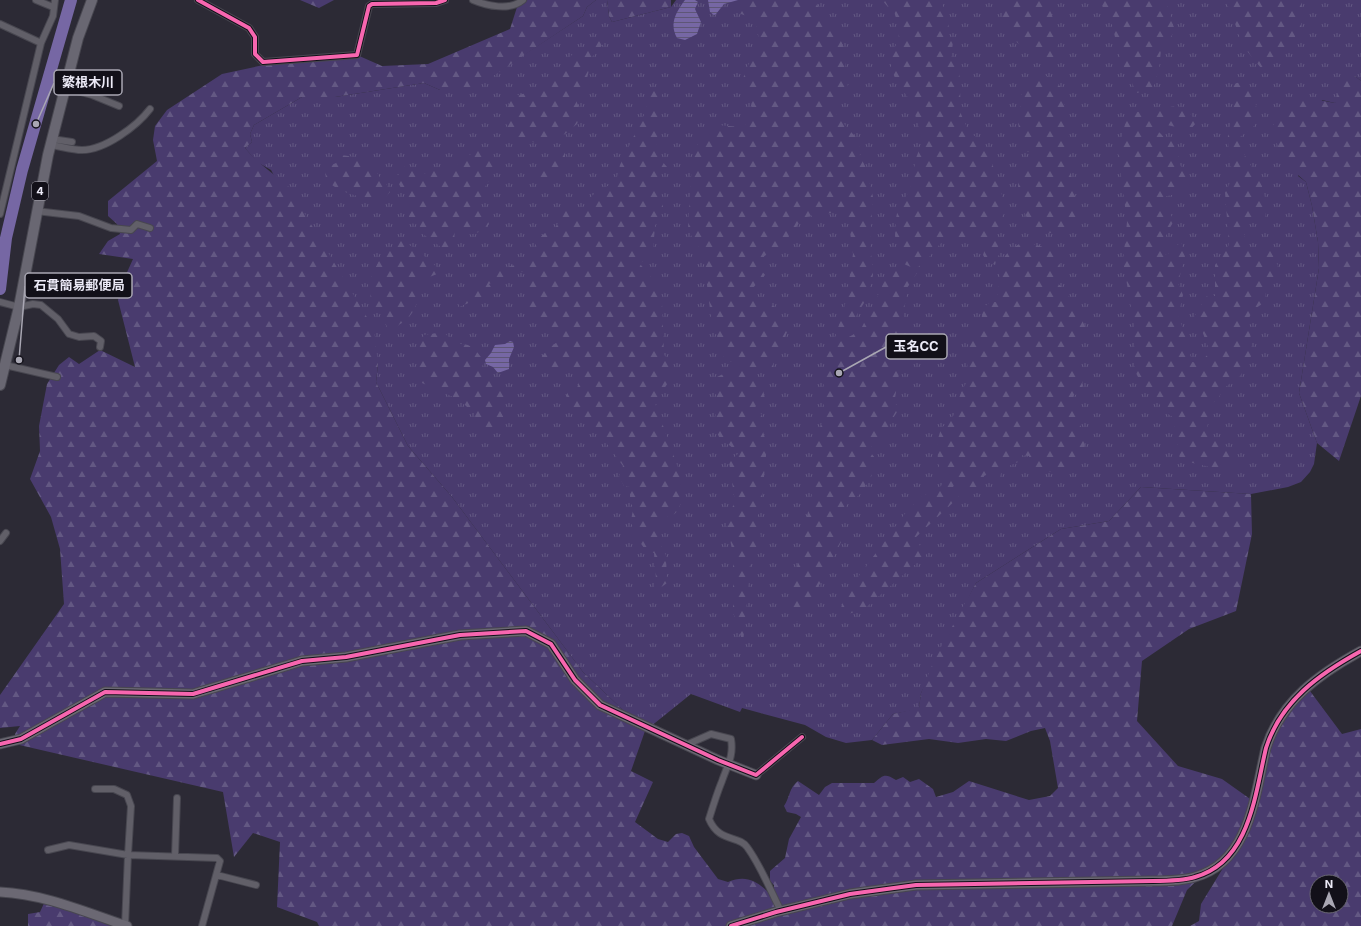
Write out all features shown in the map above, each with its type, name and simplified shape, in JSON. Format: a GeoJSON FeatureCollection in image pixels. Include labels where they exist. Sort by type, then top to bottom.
{"type":"FeatureCollection","features":[{"type":"Feature","properties":{"kind":"main road","name":"4"},"geometry":{"type":"LineString","coordinates":[[0,385],[19,307],[36,211],[51,142],[78,38],[92,0]]}},
{"type":"Feature","properties":{"kind":"street"},"geometry":{"type":"LineString","coordinates":[[36,0],[53,7]]}},
{"type":"Feature","properties":{"kind":"street"},"geometry":{"type":"LineString","coordinates":[[0,214],[41,43],[53,16],[55,0]]}},
{"type":"Feature","properties":{"kind":"street"},"geometry":{"type":"LineString","coordinates":[[198,0],[249,28],[255,37],[255,54],[263,62],[357,55],[369,6],[372,4],[420,2],[436,3],[446,0]]}},
{"type":"Feature","properties":{"kind":"street"},"geometry":{"type":"LineString","coordinates":[[473,0],[482,4],[505,7],[518,4],[523,0]]}},
{"type":"Feature","properties":{"kind":"street"},"geometry":{"type":"LineString","coordinates":[[0,24],[41,43]]}},
{"type":"Feature","properties":{"kind":"street"},"geometry":{"type":"LineString","coordinates":[[65,88],[92,95],[119,106]]}},
{"type":"Feature","properties":{"kind":"street"},"geometry":{"type":"LineString","coordinates":[[51,142],[82,150],[95,147],[134,126],[150,109]]}},
{"type":"Feature","properties":{"kind":"street"},"geometry":{"type":"LineString","coordinates":[[51,142],[72,142]]}},
{"type":"Feature","properties":{"kind":"street"},"geometry":{"type":"LineString","coordinates":[[36,211],[79,216],[111,228],[131,230],[137,224],[150,228]]}},
{"type":"Feature","properties":{"kind":"street"},"geometry":{"type":"LineString","coordinates":[[0,302],[19,307],[41,304],[58,319],[69,334],[79,337],[94,336],[101,341],[100,347]]}},
{"type":"Feature","properties":{"kind":"street"},"geometry":{"type":"LineString","coordinates":[[5,365],[57,377]]}},
{"type":"Feature","properties":{"kind":"street"},"geometry":{"type":"LineString","coordinates":[[0,541],[6,533]]}},
{"type":"Feature","properties":{"kind":"street"},"geometry":{"type":"LineString","coordinates":[[0,744],[21,739],[105,692],[192,694],[302,661],[346,657],[460,635],[526,630],[551,644],[576,680],[600,705],[730,765],[756,775],[802,737]]}},
{"type":"Feature","properties":{"kind":"street"},"geometry":{"type":"LineString","coordinates":[[731,926],[781,911],[850,894],[916,884],[1180,880],[1195,877],[1208,872],[1232,852],[1244,835],[1269,737],[1283,713],[1296,698],[1317,679],[1361,651]]}},
{"type":"Feature","properties":{"kind":"street"},"geometry":{"type":"LineString","coordinates":[[686,745],[711,734],[731,739],[733,749],[730,765],[722,780],[709,819],[713,829],[746,845],[781,911]]}},
{"type":"Feature","properties":{"kind":"street"},"geometry":{"type":"LineString","coordinates":[[0,892],[37,896],[68,905],[126,926],[131,806],[127,794],[114,789],[95,789]]}},
{"type":"Feature","properties":{"kind":"street"},"geometry":{"type":"LineString","coordinates":[[175,856],[177,798]]}},
{"type":"Feature","properties":{"kind":"street"},"geometry":{"type":"LineString","coordinates":[[48,850],[69,846],[128,855],[217,858],[220,861],[217,875],[202,926]]}},
{"type":"Feature","properties":{"kind":"street"},"geometry":{"type":"LineString","coordinates":[[217,875],[256,885]]}},
{"type":"Feature","properties":{"kind":"green space"},"geometry":{"type":"Polygon","coordinates":[[[300,0],[334,0],[319,8],[300,0]]]}},
{"type":"Feature","properties":{"kind":"green space"},"geometry":{"type":"Polygon","coordinates":[[[522,0],[596,0],[587,7],[583,16],[472,90],[440,90],[424,83],[335,97],[302,97],[254,125],[250,134],[252,142],[245,148],[260,163],[288,186],[374,329],[378,364],[376,382],[408,446],[452,497],[583,672],[645,731],[631,771],[653,782],[635,822],[658,839],[668,842],[676,834],[682,833],[689,836],[694,847],[718,879],[728,882],[740,879],[751,880],[771,895],[774,892],[774,885],[770,881],[770,871],[785,858],[789,839],[801,817],[787,812],[784,806],[791,790],[798,781],[819,795],[825,787],[832,783],[874,783],[884,776],[889,776],[896,780],[903,777],[910,782],[919,779],[933,789],[936,797],[953,792],[969,781],[1029,800],[1050,796],[1058,788],[1050,741],[1045,728],[1031,731],[1006,741],[986,739],[958,743],[929,739],[882,745],[872,740],[893,714],[919,708],[921,693],[935,658],[976,583],[1061,529],[1109,521],[1141,487],[1251,494],[1252,534],[1236,611],[1189,629],[1142,661],[1137,721],[1178,766],[1222,779],[1253,801],[1269,737],[1307,687],[1342,734],[1361,729],[1361,926],[1190,926],[1199,921],[1201,904],[1242,837],[1187,890],[1172,926],[319,926],[317,922],[277,907],[280,842],[253,833],[234,857],[223,792],[15,744],[15,734],[20,726],[0,728],[0,695],[64,604],[60,549],[51,517],[30,479],[40,451],[39,426],[47,384],[59,365],[69,357],[79,364],[100,350],[135,367],[118,300],[124,279],[133,259],[99,254],[108,241],[120,234],[117,224],[108,216],[108,201],[157,161],[153,140],[155,126],[167,110],[222,74],[287,60],[357,55],[382,66],[428,64],[510,29],[518,4],[522,0]]]}},
{"type":"Feature","properties":{"kind":"green space"},"geometry":{"type":"Polygon","coordinates":[[[596,0],[607,0],[609,16],[612,22],[671,7],[676,0],[1361,0],[1361,81],[1355,76],[1335,103],[1322,100],[1298,176],[1306,182],[1318,242],[1319,268],[1299,393],[1317,443],[1314,464],[1310,472],[1301,482],[1288,487],[1251,494],[1141,487],[1109,521],[1061,529],[976,583],[921,693],[919,709],[893,714],[872,740],[846,743],[826,737],[805,725],[742,708],[740,712],[691,694],[645,731],[583,672],[452,497],[408,446],[376,382],[378,364],[271,170],[257,162],[245,148],[252,142],[250,134],[254,125],[302,97],[335,97],[424,83],[440,90],[472,89],[583,16],[587,7],[596,0]]]}},
{"type":"Feature","properties":{"kind":"green space"},"geometry":{"type":"Polygon","coordinates":[[[607,0],[671,0],[671,7],[612,22],[609,16],[607,0]]]}},
{"type":"Feature","properties":{"kind":"green space"},"geometry":{"type":"Polygon","coordinates":[[[742,0],[816,0],[820,13],[840,38],[847,56],[845,67],[848,87],[836,108],[837,116],[859,141],[860,156],[866,168],[873,197],[870,242],[873,275],[867,298],[845,334],[835,338],[846,301],[853,254],[849,224],[843,216],[833,213],[818,214],[803,218],[777,252],[764,256],[761,270],[765,275],[750,291],[760,301],[774,306],[780,319],[785,320],[787,317],[791,324],[774,359],[773,367],[764,370],[757,367],[755,376],[762,386],[765,399],[755,407],[762,415],[761,425],[767,445],[762,498],[757,519],[761,537],[751,559],[743,643],[733,612],[733,554],[726,520],[735,502],[729,462],[739,453],[719,437],[715,427],[717,377],[725,373],[742,371],[745,365],[741,359],[729,362],[725,361],[711,317],[703,253],[694,241],[688,229],[692,161],[696,147],[704,135],[717,125],[741,127],[749,122],[752,105],[744,92],[743,82],[745,73],[758,41],[757,30],[753,18],[735,12],[742,0]]]}},
{"type":"Feature","properties":{"kind":"green space"},"geometry":{"type":"Polygon","coordinates":[[[882,0],[942,0],[944,12],[949,17],[948,38],[953,41],[951,60],[959,65],[961,114],[967,128],[988,150],[1005,205],[1003,218],[995,238],[1000,244],[998,247],[1000,254],[997,257],[995,265],[986,260],[983,255],[985,249],[980,242],[960,238],[949,238],[945,240],[918,267],[913,268],[904,264],[895,236],[896,218],[898,209],[910,190],[916,158],[923,140],[911,102],[896,80],[891,69],[891,56],[899,38],[893,8],[888,7],[882,0]]]}},
{"type":"Feature","properties":{"kind":"green space"},"geometry":{"type":"Polygon","coordinates":[[[998,0],[1051,0],[1051,10],[1060,54],[1051,61],[1035,54],[1014,40],[1005,23],[998,0]]]}},
{"type":"Feature","properties":{"kind":"green space"},"geometry":{"type":"Polygon","coordinates":[[[1099,0],[1166,0],[1175,31],[1161,50],[1159,69],[1153,88],[1137,93],[1120,59],[1112,24],[1099,0]]]}},
{"type":"Feature","properties":{"kind":"green space"},"geometry":{"type":"Polygon","coordinates":[[[1224,0],[1302,0],[1301,27],[1287,50],[1261,68],[1242,45],[1231,11],[1224,0]]]}},
{"type":"Feature","properties":{"kind":"green space"},"geometry":{"type":"Polygon","coordinates":[[[599,41],[604,43],[592,57],[585,87],[577,93],[575,97],[581,114],[577,124],[565,134],[543,145],[523,139],[510,131],[506,118],[512,97],[540,89],[548,83],[561,65],[575,52],[599,41]]]}},
{"type":"Feature","properties":{"kind":"green space"},"geometry":{"type":"Polygon","coordinates":[[[1041,73],[1056,81],[1061,88],[1067,118],[1072,187],[1077,200],[1078,225],[1064,235],[1038,231],[1032,225],[1023,209],[1018,191],[1020,173],[1024,165],[1038,152],[1022,152],[1018,122],[1023,84],[1041,73]]]}},
{"type":"Feature","properties":{"kind":"green space"},"geometry":{"type":"Polygon","coordinates":[[[1355,76],[1361,81],[1361,396],[1339,461],[1317,443],[1299,393],[1319,268],[1318,242],[1306,182],[1290,168],[1281,155],[1274,134],[1274,123],[1281,117],[1282,109],[1301,100],[1321,100],[1335,103],[1342,77],[1355,76]]]}},
{"type":"Feature","properties":{"kind":"green space"},"geometry":{"type":"Polygon","coordinates":[[[1241,82],[1252,92],[1257,115],[1254,126],[1240,137],[1242,149],[1263,188],[1266,212],[1264,222],[1245,218],[1240,223],[1245,237],[1246,248],[1270,249],[1278,266],[1277,276],[1266,288],[1265,302],[1253,310],[1249,318],[1252,353],[1249,362],[1240,376],[1224,388],[1219,397],[1210,406],[1207,430],[1209,439],[1224,443],[1236,461],[1232,468],[1210,467],[1180,460],[1173,417],[1168,414],[1140,381],[1135,371],[1134,325],[1123,261],[1127,222],[1118,152],[1128,112],[1179,107],[1188,111],[1196,123],[1190,130],[1167,125],[1158,131],[1164,137],[1177,141],[1180,165],[1189,178],[1190,185],[1180,190],[1176,194],[1163,197],[1163,206],[1169,211],[1174,221],[1166,237],[1164,255],[1172,252],[1181,241],[1185,256],[1178,283],[1183,295],[1178,316],[1185,334],[1192,362],[1200,363],[1210,352],[1201,328],[1194,317],[1207,296],[1215,296],[1215,265],[1229,245],[1225,192],[1231,179],[1228,135],[1233,108],[1233,84],[1241,82]]]}},
{"type":"Feature","properties":{"kind":"green space"},"geometry":{"type":"Polygon","coordinates":[[[652,89],[662,91],[656,154],[667,167],[659,177],[663,207],[655,226],[653,251],[640,264],[658,285],[662,303],[664,355],[672,363],[671,378],[655,403],[683,482],[680,505],[676,513],[668,517],[661,518],[658,538],[666,556],[667,583],[656,591],[654,587],[656,579],[654,553],[646,551],[632,526],[632,514],[634,508],[630,502],[630,487],[624,486],[619,476],[623,466],[592,423],[583,423],[576,419],[570,400],[567,398],[567,391],[569,388],[577,388],[579,382],[574,374],[551,367],[540,359],[549,348],[564,337],[549,333],[549,323],[536,318],[530,313],[527,307],[527,294],[533,269],[514,274],[489,284],[494,292],[459,307],[458,298],[490,273],[539,257],[535,242],[544,234],[553,232],[567,207],[581,212],[588,198],[616,181],[620,165],[644,115],[652,89]]]}},
{"type":"Feature","properties":{"kind":"green space"},"geometry":{"type":"Polygon","coordinates":[[[565,144],[564,165],[560,175],[549,180],[541,180],[534,170],[545,159],[559,155],[565,144]]]}},
{"type":"Feature","properties":{"kind":"green space"},"geometry":{"type":"Polygon","coordinates":[[[479,148],[484,149],[491,162],[495,162],[490,174],[490,180],[482,194],[481,203],[481,210],[489,224],[474,234],[468,234],[467,230],[459,228],[455,230],[454,245],[448,252],[423,234],[419,225],[411,223],[406,208],[406,195],[396,178],[405,166],[411,167],[414,173],[418,174],[440,168],[448,171],[479,148]]]}},
{"type":"Feature","properties":{"kind":"green space"},"geometry":{"type":"Polygon","coordinates":[[[341,155],[360,159],[370,164],[374,168],[381,180],[385,181],[390,192],[383,200],[369,199],[352,194],[335,187],[330,183],[326,178],[325,168],[336,163],[341,155]]]}},
{"type":"Feature","properties":{"kind":"green space"},"geometry":{"type":"Polygon","coordinates":[[[401,240],[416,249],[422,248],[423,255],[439,269],[437,274],[422,280],[417,287],[418,299],[414,310],[407,319],[394,330],[387,327],[383,317],[372,304],[368,283],[384,250],[392,249],[401,240]]]}},
{"type":"Feature","properties":{"kind":"green space"},"geometry":{"type":"Polygon","coordinates":[[[1023,241],[1052,251],[1060,265],[1057,283],[1068,292],[1071,304],[1082,320],[1086,329],[1080,339],[1078,357],[1073,360],[1083,371],[1082,392],[1074,395],[1071,401],[1079,415],[1085,444],[1084,449],[1079,456],[1068,465],[1056,471],[1045,472],[1036,470],[1029,461],[1029,456],[1019,455],[1018,462],[1002,469],[1000,477],[994,477],[992,472],[984,476],[982,485],[974,490],[964,491],[956,482],[953,487],[959,497],[915,538],[926,555],[864,609],[839,617],[844,596],[907,511],[921,497],[941,486],[949,474],[940,470],[937,442],[941,429],[954,415],[961,392],[968,380],[967,359],[969,338],[981,322],[983,308],[990,302],[996,302],[1001,268],[1005,255],[1023,241]]]}},
{"type":"Feature","properties":{"kind":"green space"},"geometry":{"type":"Polygon","coordinates":[[[893,268],[917,273],[907,288],[904,317],[899,321],[903,350],[895,398],[897,412],[890,423],[886,440],[869,448],[875,458],[871,471],[872,475],[860,494],[849,501],[835,530],[841,542],[824,577],[797,622],[791,607],[792,586],[804,541],[806,521],[814,485],[813,473],[816,465],[813,458],[814,445],[825,414],[823,400],[825,355],[828,348],[860,331],[881,289],[885,275],[893,268]]]}},
{"type":"Feature","properties":{"kind":"green space"},"geometry":{"type":"Polygon","coordinates":[[[443,332],[457,344],[470,346],[473,348],[484,361],[481,370],[488,374],[490,382],[504,392],[505,399],[499,408],[504,418],[501,426],[494,430],[491,434],[482,434],[472,407],[468,408],[460,400],[422,383],[418,359],[421,341],[424,335],[443,332]]]}},
{"type":"Feature","properties":{"kind":"green space"},"geometry":{"type":"Polygon","coordinates":[[[46,899],[127,926],[28,926],[28,914],[40,912],[46,899]]]}},
{"type":"Feature","properties":{"kind":"shaded area"},"geometry":{"type":"Polygon","coordinates":[[[685,0],[695,0],[698,2],[695,9],[701,22],[697,34],[685,40],[677,38],[674,23],[676,14],[685,0]]]}},
{"type":"Feature","properties":{"kind":"shaded area"},"geometry":{"type":"Polygon","coordinates":[[[708,0],[738,0],[724,4],[714,15],[710,12],[708,0]]]}},
{"type":"Feature","properties":{"kind":"shaded area"},"geometry":{"type":"Polygon","coordinates":[[[510,341],[513,342],[514,347],[509,359],[509,369],[498,373],[493,367],[486,364],[485,360],[495,345],[505,344],[510,341]]]}},
{"type":"Feature","properties":{"kind":"waterway"},"geometry":{"type":"LineString","coordinates":[[0,289],[6,238],[22,170],[71,0]]}},
{"type":"Feature","properties":{"kind":"cycle path"},"geometry":{"type":"LineString","coordinates":[[198,0],[249,28],[255,37],[255,54],[263,62],[357,55],[369,6],[372,4],[436,3],[445,0]]}},
{"type":"Feature","properties":{"kind":"cycle path"},"geometry":{"type":"LineString","coordinates":[[0,744],[21,739],[105,692],[193,694],[302,661],[346,657],[460,635],[526,631],[551,644],[575,680],[600,705],[718,760],[756,775],[802,737]]}},
{"type":"Feature","properties":{"kind":"cycle path"},"geometry":{"type":"LineString","coordinates":[[731,926],[776,912],[850,894],[916,885],[1169,881],[1195,877],[1213,869],[1228,857],[1239,842],[1253,805],[1266,748],[1281,716],[1303,690],[1316,679],[1361,651]]}},
{"type":"Feature","properties":{"kind":"place","name":"繁根木川"},"geometry":{"type":"Point","coordinates":[36,124]}},
{"type":"Feature","properties":{"kind":"place","name":"石貫簡易郵便局"},"geometry":{"type":"Point","coordinates":[19,360]}},
{"type":"Feature","properties":{"kind":"place","name":"玉名CC"},"geometry":{"type":"Point","coordinates":[839,373]}}]}
